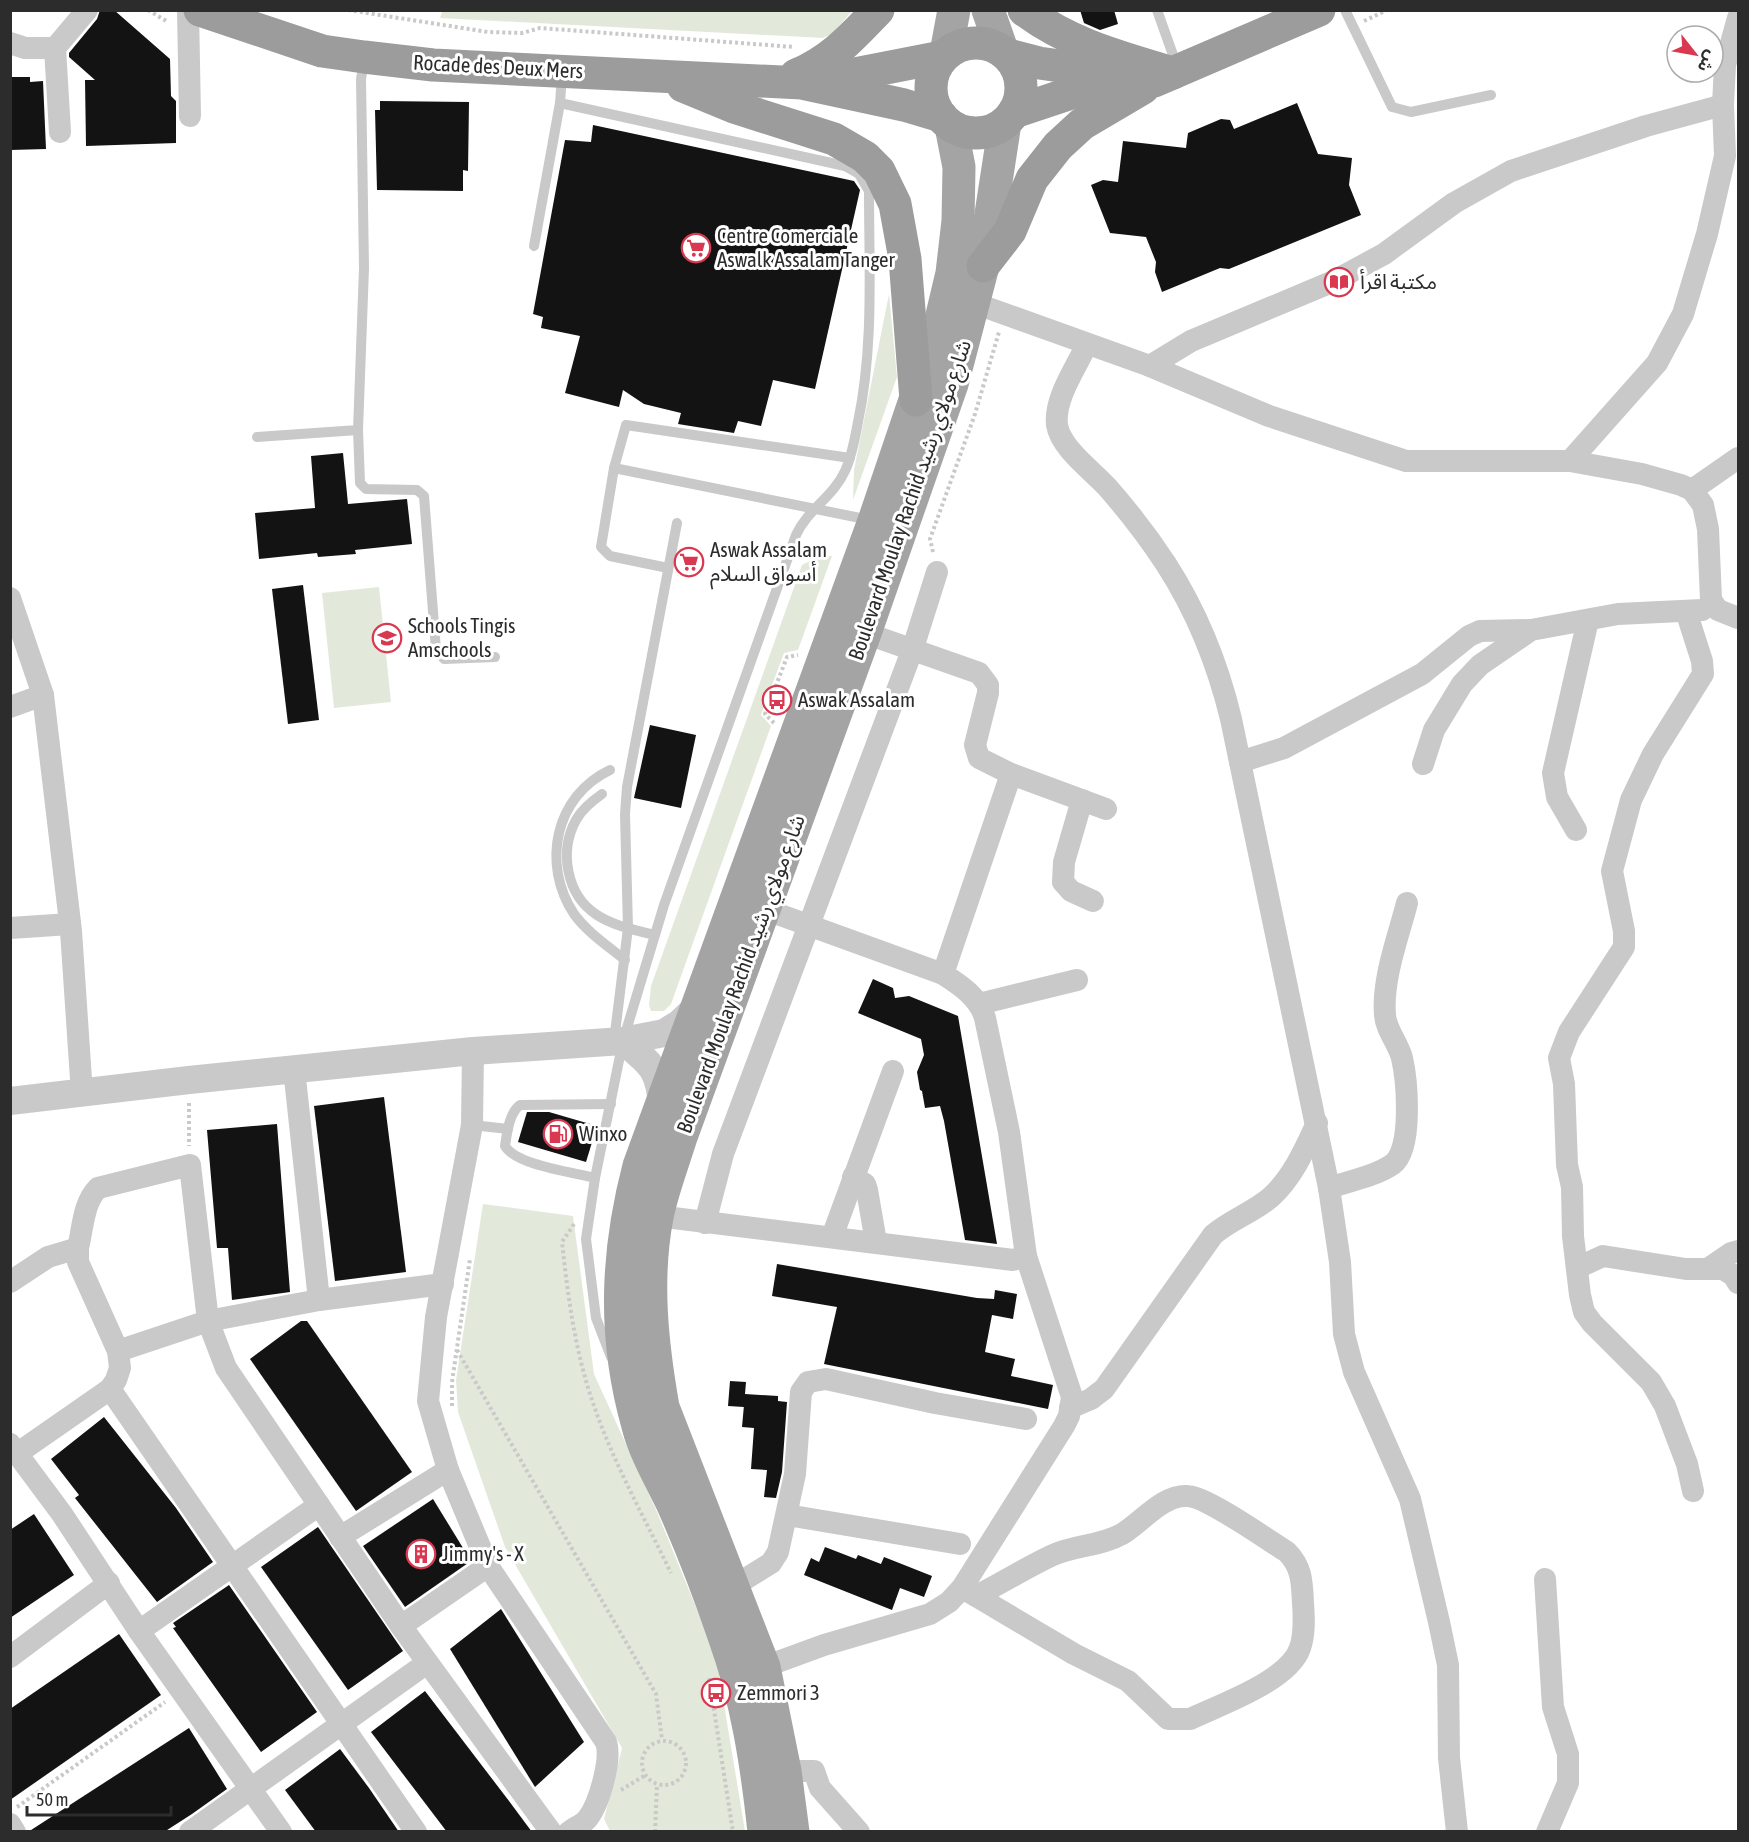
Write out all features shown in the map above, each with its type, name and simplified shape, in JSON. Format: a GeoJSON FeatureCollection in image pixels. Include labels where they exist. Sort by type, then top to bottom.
{"type":"FeatureCollection","features":[{"type":"Feature","properties":{"kind":"highway","name":"Rocade des Deux Mers"},"geometry":{"type":"LineString","coordinates":[[200,10],[322,51],[433,65],[562,87],[662,77],[789,83],[904,105],[946,121],[964,132],[978,133],[992,130],[1009,117],[1083,89],[1168,75],[1319,10]]}},
{"type":"Feature","properties":{"kind":"highway"},"geometry":{"type":"LineString","coordinates":[[789,83],[834,55],[878,10]]}},
{"type":"Feature","properties":{"kind":"highway"},"geometry":{"type":"LineString","coordinates":[[1024,10],[1047,28],[1077,43],[1168,75]]}},
{"type":"Feature","properties":{"kind":"highway","name":"Rocade des Deux Mers"},"geometry":{"type":"LineString","coordinates":[[789,83],[944,55],[964,44],[980,42],[1005,52],[1063,67],[1121,75],[1168,75]]}},
{"type":"Feature","properties":{"kind":"highway"},"geometry":{"type":"LineString","coordinates":[[1005,52],[1017,68],[1021,82],[1020,98],[1009,117]]}},
{"type":"Feature","properties":{"kind":"highway"},"geometry":{"type":"LineString","coordinates":[[944,55],[932,75],[930,89],[933,104],[946,121]]}},
{"type":"Feature","properties":{"kind":"highway"},"geometry":{"type":"LineString","coordinates":[[982,266],[1010,231],[1032,179],[1058,146],[1082,124],[1168,75]]}},
{"type":"Feature","properties":{"kind":"highway"},"geometry":{"type":"LineString","coordinates":[[662,77],[734,107],[834,139],[865,157],[879,171],[892,191],[901,238],[916,400]]}},
{"type":"Feature","properties":{"kind":"main road"},"geometry":{"type":"LineString","coordinates":[[944,55],[954,10]]}},
{"type":"Feature","properties":{"kind":"main road"},"geometry":{"type":"LineString","coordinates":[[988,10],[1005,52]]}},
{"type":"Feature","properties":{"kind":"main road","name":"Boulevard Moulay Rachid شارع مولاي رشيد"},"geometry":{"type":"LineString","coordinates":[[793,1832],[785,1771],[764,1667],[663,1407],[655,1362],[651,1307],[657,1216],[681,1137],[865,633],[952,384],[982,266],[1009,117]]}},
{"type":"Feature","properties":{"kind":"main road","name":"Boulevard Moulay Rachid شارع مولاي رشيد"},"geometry":{"type":"LineString","coordinates":[[764,1832],[758,1772],[725,1638],[688,1540],[638,1428],[622,1352],[620,1262],[626,1216],[639,1166],[874,521],[945,308],[958,221],[959,167],[946,121]]}},
{"type":"Feature","properties":{"kind":"street"},"geometry":{"type":"LineString","coordinates":[[60,132],[55,48],[87,10]]}},
{"type":"Feature","properties":{"kind":"street"},"geometry":{"type":"LineString","coordinates":[[188,10],[190,116]]}},
{"type":"Feature","properties":{"kind":"street"},"geometry":{"type":"LineString","coordinates":[[1570,461],[1640,383],[1670,342],[1683,314],[1732,155],[1723,105],[1725,65],[1738,18]]}},
{"type":"Feature","properties":{"kind":"street"},"geometry":{"type":"LineString","coordinates":[[10,43],[26,48],[55,48]]}},
{"type":"Feature","properties":{"kind":"street"},"geometry":{"type":"LineString","coordinates":[[1150,366],[1191,341],[1334,281],[1384,254],[1454,202],[1510,171],[1646,126],[1723,105]]}},
{"type":"Feature","properties":{"kind":"street"},"geometry":{"type":"LineString","coordinates":[[974,303],[1150,366],[1269,416],[1407,461],[1570,461],[1642,474],[1692,490],[1702,505],[1708,529],[1711,600],[1728,614]]}},
{"type":"Feature","properties":{"kind":"street"},"geometry":{"type":"LineString","coordinates":[[1087,344],[1062,394],[1058,411],[1060,436],[1141,528],[1186,598],[1220,673],[1294,1027],[1317,1123],[1340,1262],[1344,1334],[1354,1372],[1410,1498],[1448,1665],[1449,1758],[1457,1832]]}},
{"type":"Feature","properties":{"kind":"street"},"geometry":{"type":"LineString","coordinates":[[1692,490],[1738,458]]}},
{"type":"Feature","properties":{"kind":"street"},"geometry":{"type":"LineString","coordinates":[[705,1223],[723,1154],[913,648],[937,572]]}},
{"type":"Feature","properties":{"kind":"street"},"geometry":{"type":"LineString","coordinates":[[11,600],[43,695],[70,924],[82,1094]]}},
{"type":"Feature","properties":{"kind":"street"},"geometry":{"type":"LineString","coordinates":[[1240,762],[1284,748],[1422,674],[1469,636],[1480,631],[1531,630],[1618,614],[1686,611],[1728,614]]}},
{"type":"Feature","properties":{"kind":"street"},"geometry":{"type":"LineString","coordinates":[[1686,611],[1702,661],[1703,674],[1653,754],[1630,800],[1612,871],[1624,931],[1624,946],[1569,1032],[1559,1058],[1564,1084],[1567,1165],[1572,1187],[1577,1268],[1584,1312],[1651,1382],[1665,1406],[1687,1464],[1693,1491]]}},
{"type":"Feature","properties":{"kind":"street"},"geometry":{"type":"LineString","coordinates":[[1576,830],[1557,797],[1553,773],[1588,620]]}},
{"type":"Feature","properties":{"kind":"street"},"geometry":{"type":"LineString","coordinates":[[1423,764],[1434,730],[1462,684],[1480,665],[1531,630]]}},
{"type":"Feature","properties":{"kind":"street"},"geometry":{"type":"LineString","coordinates":[[865,633],[972,669],[984,678],[988,693],[974,750],[982,761],[1106,809]]}},
{"type":"Feature","properties":{"kind":"street"},"geometry":{"type":"LineString","coordinates":[[10,707],[43,695]]}},
{"type":"Feature","properties":{"kind":"street"},"geometry":{"type":"LineString","coordinates":[[943,974],[1011,774]]}},
{"type":"Feature","properties":{"kind":"street"},"geometry":{"type":"LineString","coordinates":[[1082,800],[1064,862],[1063,882],[1071,891],[1093,902]]}},
{"type":"Feature","properties":{"kind":"street"},"geometry":{"type":"LineString","coordinates":[[1329,1188],[1384,1169],[1395,1162],[1402,1153],[1405,1137],[1404,1076],[1398,1048],[1385,1015],[1388,981],[1407,903]]}},
{"type":"Feature","properties":{"kind":"street"},"geometry":{"type":"LineString","coordinates":[[764,909],[943,974],[963,988],[979,1004],[985,1018],[1009,1132],[1026,1256],[1072,1397],[1064,1426],[969,1592]]}},
{"type":"Feature","properties":{"kind":"street"},"geometry":{"type":"LineString","coordinates":[[10,928],[70,924]]}},
{"type":"Feature","properties":{"kind":"street"},"geometry":{"type":"LineString","coordinates":[[979,1004],[1077,980]]}},
{"type":"Feature","properties":{"kind":"street"},"geometry":{"type":"LineString","coordinates":[[10,1101],[473,1051],[618,1041],[664,1033],[680,1023],[698,1006]]}},
{"type":"Feature","properties":{"kind":"street"},"geometry":{"type":"LineString","coordinates":[[618,1041],[651,1064],[660,1083],[662,1106]]}},
{"type":"Feature","properties":{"kind":"street"},"geometry":{"type":"LineString","coordinates":[[473,1051],[472,1125],[436,1317],[428,1401],[448,1470],[488,1566],[606,1742],[609,1759],[595,1806],[584,1827]]}},
{"type":"Feature","properties":{"kind":"street"},"geometry":{"type":"LineString","coordinates":[[294,1069],[319,1300]]}},
{"type":"Feature","properties":{"kind":"street"},"geometry":{"type":"LineString","coordinates":[[831,1237],[893,1071]]}},
{"type":"Feature","properties":{"kind":"street"},"geometry":{"type":"LineString","coordinates":[[1070,1408],[1091,1399],[1104,1389],[1213,1235],[1226,1224],[1270,1199],[1284,1184],[1317,1123]]}},
{"type":"Feature","properties":{"kind":"street"},"geometry":{"type":"LineString","coordinates":[[281,1832],[14,1448],[110,1389],[120,1368],[118,1351],[78,1262],[78,1248],[90,1196],[98,1188],[190,1165],[208,1321],[226,1368],[401,1626],[551,1832]]}},
{"type":"Feature","properties":{"kind":"street"},"geometry":{"type":"LineString","coordinates":[[853,1177],[864,1184],[867,1190],[876,1242]]}},
{"type":"Feature","properties":{"kind":"street"},"geometry":{"type":"LineString","coordinates":[[657,1216],[1013,1260],[1026,1256]]}},
{"type":"Feature","properties":{"kind":"street"},"geometry":{"type":"LineString","coordinates":[[10,1282],[48,1257],[78,1248]]}},
{"type":"Feature","properties":{"kind":"street"},"geometry":{"type":"LineString","coordinates":[[1708,1268],[1738,1251]]}},
{"type":"Feature","properties":{"kind":"street"},"geometry":{"type":"LineString","coordinates":[[1577,1268],[1603,1256],[1686,1269],[1723,1269],[1733,1275],[1738,1283]]}},
{"type":"Feature","properties":{"kind":"street"},"geometry":{"type":"LineString","coordinates":[[118,1351],[208,1321],[319,1300],[443,1284]]}},
{"type":"Feature","properties":{"kind":"street"},"geometry":{"type":"LineString","coordinates":[[734,1586],[771,1563],[778,1552],[795,1474],[801,1392],[804,1385],[814,1379],[826,1379],[935,1403],[1026,1419]]}},
{"type":"Feature","properties":{"kind":"street"},"geometry":{"type":"LineString","coordinates":[[110,1389],[416,1832]]}},
{"type":"Feature","properties":{"kind":"street"},"geometry":{"type":"LineString","coordinates":[[340,1537],[448,1470]]}},
{"type":"Feature","properties":{"kind":"street"},"geometry":{"type":"LineString","coordinates":[[764,1667],[824,1645],[930,1614],[969,1592],[1052,1555],[1076,1546],[1106,1542],[1123,1533],[1168,1500],[1189,1496],[1210,1504],[1279,1547],[1298,1563],[1304,1624],[1300,1649],[1285,1669],[1270,1680],[1190,1719],[1177,1721],[1168,1719],[1128,1681],[1074,1654],[969,1592]]}},
{"type":"Feature","properties":{"kind":"street"},"geometry":{"type":"LineString","coordinates":[[139,1630],[319,1505]]}},
{"type":"Feature","properties":{"kind":"street"},"geometry":{"type":"LineString","coordinates":[[787,1515],[960,1544]]}},
{"type":"Feature","properties":{"kind":"street"},"geometry":{"type":"LineString","coordinates":[[401,1626],[488,1566]]}},
{"type":"Feature","properties":{"kind":"street"},"geometry":{"type":"LineString","coordinates":[[1545,1579],[1552,1707],[1568,1754],[1568,1783],[1547,1832]]}},
{"type":"Feature","properties":{"kind":"street"},"geometry":{"type":"LineString","coordinates":[[10,1657],[109,1583]]}},
{"type":"Feature","properties":{"kind":"street"},"geometry":{"type":"LineString","coordinates":[[190,1832],[427,1663]]}},
{"type":"Feature","properties":{"kind":"street"},"geometry":{"type":"LineString","coordinates":[[785,1771],[814,1771],[820,1788],[860,1832]]}},
{"type":"Feature","properties":{"kind":"street"},"geometry":{"type":"LineString","coordinates":[[10,1824],[15,1832]]}},
{"type":"Feature","properties":{"kind":"lane"},"geometry":{"type":"LineString","coordinates":[[1157,10],[1168,75]]}},
{"type":"Feature","properties":{"kind":"lane"},"geometry":{"type":"LineString","coordinates":[[1345,10],[1392,107],[1411,112],[1491,95]]}},
{"type":"Feature","properties":{"kind":"lane"},"geometry":{"type":"LineString","coordinates":[[364,57],[361,79],[364,268],[358,430],[360,483],[366,489],[417,490],[424,496],[436,650],[439,656],[444,659],[495,657]]}},
{"type":"Feature","properties":{"kind":"lane"},"geometry":{"type":"LineString","coordinates":[[534,246],[562,87],[845,166],[864,179],[869,191],[870,333],[861,405],[850,458],[838,485],[801,525],[792,545],[618,1041]]}},
{"type":"Feature","properties":{"kind":"lane"},"geometry":{"type":"LineString","coordinates":[[668,568],[610,556],[601,547],[614,468],[623,429],[629,424],[850,458]]}},
{"type":"Feature","properties":{"kind":"lane"},"geometry":{"type":"LineString","coordinates":[[257,437],[358,430]]}},
{"type":"Feature","properties":{"kind":"lane"},"geometry":{"type":"LineString","coordinates":[[614,468],[874,521]]}},
{"type":"Feature","properties":{"kind":"lane"},"geometry":{"type":"LineString","coordinates":[[638,1428],[596,1318],[586,1239],[587,1221],[611,1104],[618,1041],[628,928],[625,814],[627,787],[676,522]]}},
{"type":"Feature","properties":{"kind":"lane"},"geometry":{"type":"LineString","coordinates":[[610,770],[595,777],[579,792],[566,811],[558,832],[555,854],[557,876],[564,897],[576,916],[625,960]]}},
{"type":"Feature","properties":{"kind":"lane"},"geometry":{"type":"LineString","coordinates":[[602,794],[577,819],[569,835],[567,870],[573,887],[582,902],[595,914],[628,928],[654,935]]}},
{"type":"Feature","properties":{"kind":"lane"},"geometry":{"type":"LineString","coordinates":[[595,1178],[523,1160],[509,1154],[505,1146],[508,1129],[515,1109],[520,1105],[611,1104]]}},
{"type":"Feature","properties":{"kind":"lane"},"geometry":{"type":"LineString","coordinates":[[472,1125],[508,1129]]}},
{"type":"Feature","properties":{"kind":"path"},"geometry":{"type":"LineString","coordinates":[[348,10],[488,32],[522,33],[540,28],[801,48]]}},
{"type":"Feature","properties":{"kind":"path"},"geometry":{"type":"LineString","coordinates":[[189,1080],[190,1165]]}},
{"type":"Feature","properties":{"kind":"path"},"geometry":{"type":"LineString","coordinates":[[587,1221],[573,1224],[562,1242],[571,1322],[593,1403],[623,1475],[673,1577]]}},
{"type":"Feature","properties":{"kind":"path"},"geometry":{"type":"LineString","coordinates":[[452,1409],[457,1350],[471,1250]]}},
{"type":"Feature","properties":{"kind":"path"},"geometry":{"type":"LineString","coordinates":[[457,1350],[656,1694],[662,1740]]}},
{"type":"Feature","properties":{"kind":"path"},"geometry":{"type":"LineString","coordinates":[[708,1672],[733,1832]]}},
{"type":"Feature","properties":{"kind":"path"},"geometry":{"type":"LineString","coordinates":[[10,1812],[183,1689]]}},
{"type":"Feature","properties":{"kind":"path"},"geometry":{"type":"LineString","coordinates":[[662,1740],[677,1745],[686,1758],[684,1773],[673,1784],[657,1785],[644,1776],[641,1761],[648,1746],[662,1740]]}},
{"type":"Feature","properties":{"kind":"path"},"geometry":{"type":"LineString","coordinates":[[655,1832],[657,1785]]}},
{"type":"Feature","properties":{"kind":"green space"},"geometry":{"type":"Polygon","coordinates":[[[443,10],[850,10],[851,12],[832,34],[823,38],[440,18],[443,10]]]}},
{"type":"Feature","properties":{"kind":"green space"},"geometry":{"type":"Polygon","coordinates":[[[889,294],[897,377],[853,500],[854,470],[889,294]]]}},
{"type":"Feature","properties":{"kind":"green space"},"geometry":{"type":"Polygon","coordinates":[[[819,556],[832,556],[798,650],[784,653],[761,715],[771,726],[671,1004],[664,1011],[651,1011],[649,1005],[651,986],[802,565],[819,556]]]}},
{"type":"Feature","properties":{"kind":"green space"},"geometry":{"type":"Polygon","coordinates":[[[379,587],[391,702],[334,708],[322,593],[379,587]]]}},
{"type":"Feature","properties":{"kind":"green space"},"geometry":{"type":"Polygon","coordinates":[[[483,1204],[573,1216],[594,1374],[657,1512],[716,1656],[745,1831],[610,1831],[604,1819],[622,1748],[505,1547],[458,1412],[456,1380],[483,1204]]]}},
{"type":"Feature","properties":{"kind":"building"},"geometry":{"type":"Polygon","coordinates":[[[100,10],[114,10],[170,59],[171,96],[176,101],[176,143],[86,146],[85,80],[95,80],[69,57],[69,53],[97,19],[100,10]]]}},
{"type":"Feature","properties":{"kind":"building"},"geometry":{"type":"Polygon","coordinates":[[[1080,10],[1114,10],[1118,24],[1100,30],[1084,23],[1080,10]]]}},
{"type":"Feature","properties":{"kind":"building"},"geometry":{"type":"Polygon","coordinates":[[[10,77],[30,77],[30,82],[43,81],[46,149],[10,150],[10,77]]]}},
{"type":"Feature","properties":{"kind":"building"},"geometry":{"type":"Polygon","coordinates":[[[380,101],[469,102],[468,171],[463,170],[463,191],[377,190],[375,110],[380,110],[380,101]]]}},
{"type":"Feature","properties":{"kind":"building"},"geometry":{"type":"Polygon","coordinates":[[[1297,103],[1318,154],[1352,158],[1349,185],[1361,215],[1229,269],[1220,268],[1162,292],[1155,272],[1156,262],[1146,237],[1110,233],[1091,185],[1103,180],[1118,182],[1123,141],[1186,148],[1188,133],[1221,119],[1230,120],[1234,129],[1297,103]]]}},
{"type":"Feature","properties":{"kind":"building","name":"Centre Comerciale Aswalk Assalam Tanger"},"geometry":{"type":"Polygon","coordinates":[[[593,125],[854,181],[860,190],[815,389],[773,380],[761,426],[738,421],[734,433],[678,424],[681,413],[644,404],[623,390],[619,407],[565,393],[580,336],[541,328],[543,317],[533,314],[565,140],[591,142],[593,125]]]}},
{"type":"Feature","properties":{"kind":"building"},"geometry":{"type":"Polygon","coordinates":[[[343,453],[348,504],[407,499],[412,544],[355,550],[356,554],[318,557],[317,553],[259,559],[255,513],[315,508],[311,456],[343,453]]]}},
{"type":"Feature","properties":{"kind":"building"},"geometry":{"type":"Polygon","coordinates":[[[303,585],[319,720],[288,724],[272,589],[303,585]]]}},
{"type":"Feature","properties":{"kind":"building"},"geometry":{"type":"Polygon","coordinates":[[[650,725],[696,735],[681,808],[634,798],[650,725]]]}},
{"type":"Feature","properties":{"kind":"building"},"geometry":{"type":"Polygon","coordinates":[[[873,979],[893,988],[895,998],[909,996],[958,1016],[997,1244],[965,1240],[940,1106],[925,1108],[920,1090],[917,1072],[924,1055],[921,1039],[858,1013],[873,979]]]}},
{"type":"Feature","properties":{"kind":"building"},"geometry":{"type":"Polygon","coordinates":[[[384,1097],[406,1272],[335,1281],[314,1106],[384,1097]]]}},
{"type":"Feature","properties":{"kind":"building","name":"Winxo"},"geometry":{"type":"Polygon","coordinates":[[[527,1112],[549,1112],[597,1126],[586,1162],[518,1142],[527,1112]]]}},
{"type":"Feature","properties":{"kind":"building"},"geometry":{"type":"Polygon","coordinates":[[[277,1124],[290,1292],[232,1300],[228,1248],[217,1248],[207,1130],[277,1124]]]}},
{"type":"Feature","properties":{"kind":"building"},"geometry":{"type":"Polygon","coordinates":[[[777,1264],[977,1298],[994,1299],[995,1290],[1017,1294],[1013,1319],[992,1315],[985,1352],[1015,1359],[1011,1376],[1053,1385],[1048,1409],[824,1364],[837,1307],[772,1296],[777,1264]]]}},
{"type":"Feature","properties":{"kind":"building"},"geometry":{"type":"Polygon","coordinates":[[[301,1321],[307,1321],[412,1472],[356,1511],[250,1359],[301,1321]]]}},
{"type":"Feature","properties":{"kind":"building"},"geometry":{"type":"Polygon","coordinates":[[[730,1381],[746,1382],[745,1394],[778,1396],[778,1401],[787,1402],[782,1472],[776,1498],[764,1497],[767,1470],[751,1469],[754,1428],[742,1427],[744,1407],[728,1406],[730,1381]]]}},
{"type":"Feature","properties":{"kind":"building"},"geometry":{"type":"Polygon","coordinates":[[[104,1417],[176,1508],[213,1562],[157,1602],[75,1498],[79,1495],[51,1459],[104,1417]]]}},
{"type":"Feature","properties":{"kind":"building","name":"Jimmy's - X"},"geometry":{"type":"Polygon","coordinates":[[[433,1499],[471,1561],[405,1607],[363,1546],[433,1499]]]}},
{"type":"Feature","properties":{"kind":"building"},"geometry":{"type":"Polygon","coordinates":[[[34,1514],[74,1575],[10,1618],[10,1530],[34,1514]]]}},
{"type":"Feature","properties":{"kind":"building"},"geometry":{"type":"Polygon","coordinates":[[[318,1527],[403,1651],[348,1690],[261,1567],[318,1527]]]}},
{"type":"Feature","properties":{"kind":"building"},"geometry":{"type":"Polygon","coordinates":[[[825,1547],[856,1559],[858,1555],[881,1564],[884,1557],[932,1576],[924,1597],[900,1588],[892,1610],[804,1575],[811,1558],[819,1562],[825,1547]]]}},
{"type":"Feature","properties":{"kind":"building"},"geometry":{"type":"Polygon","coordinates":[[[229,1585],[317,1712],[261,1752],[173,1628],[176,1627],[173,1623],[229,1585]]]}},
{"type":"Feature","properties":{"kind":"building"},"geometry":{"type":"Polygon","coordinates":[[[501,1609],[584,1742],[535,1787],[450,1649],[501,1609]]]}},
{"type":"Feature","properties":{"kind":"building"},"geometry":{"type":"Polygon","coordinates":[[[119,1634],[161,1695],[10,1800],[10,1709],[119,1634]]]}},
{"type":"Feature","properties":{"kind":"building"},"geometry":{"type":"Polygon","coordinates":[[[425,1691],[532,1832],[447,1832],[371,1732],[425,1691]]]}},
{"type":"Feature","properties":{"kind":"building"},"geometry":{"type":"Polygon","coordinates":[[[189,1728],[227,1789],[192,1814],[164,1832],[28,1832],[189,1728]]]}},
{"type":"Feature","properties":{"kind":"building"},"geometry":{"type":"Polygon","coordinates":[[[340,1749],[399,1832],[316,1832],[285,1790],[340,1749]]]}},
{"type":"Feature","properties":{"kind":"place","name":"Centre Comerciale Aswalk Assalam Tanger"},"geometry":{"type":"Point","coordinates":[696,248]}},
{"type":"Feature","properties":{"kind":"place","name":"مكتبة اقرأ"},"geometry":{"type":"Point","coordinates":[1339,282]}},
{"type":"Feature","properties":{"kind":"place","name":"Aswak Assalam أسواق السلام"},"geometry":{"type":"Point","coordinates":[689,562]}},
{"type":"Feature","properties":{"kind":"place","name":"Schools Tingis Amschools"},"geometry":{"type":"Point","coordinates":[387,638]}},
{"type":"Feature","properties":{"kind":"place","name":"Aswak Assalam"},"geometry":{"type":"Point","coordinates":[777,700]}},
{"type":"Feature","properties":{"kind":"place","name":"Winxo"},"geometry":{"type":"Point","coordinates":[558,1134]}},
{"type":"Feature","properties":{"kind":"place","name":"Jimmy's - X"},"geometry":{"type":"Point","coordinates":[421,1554]}},
{"type":"Feature","properties":{"kind":"place","name":"Zemmori 3"},"geometry":{"type":"Point","coordinates":[716,1693]}}]}
